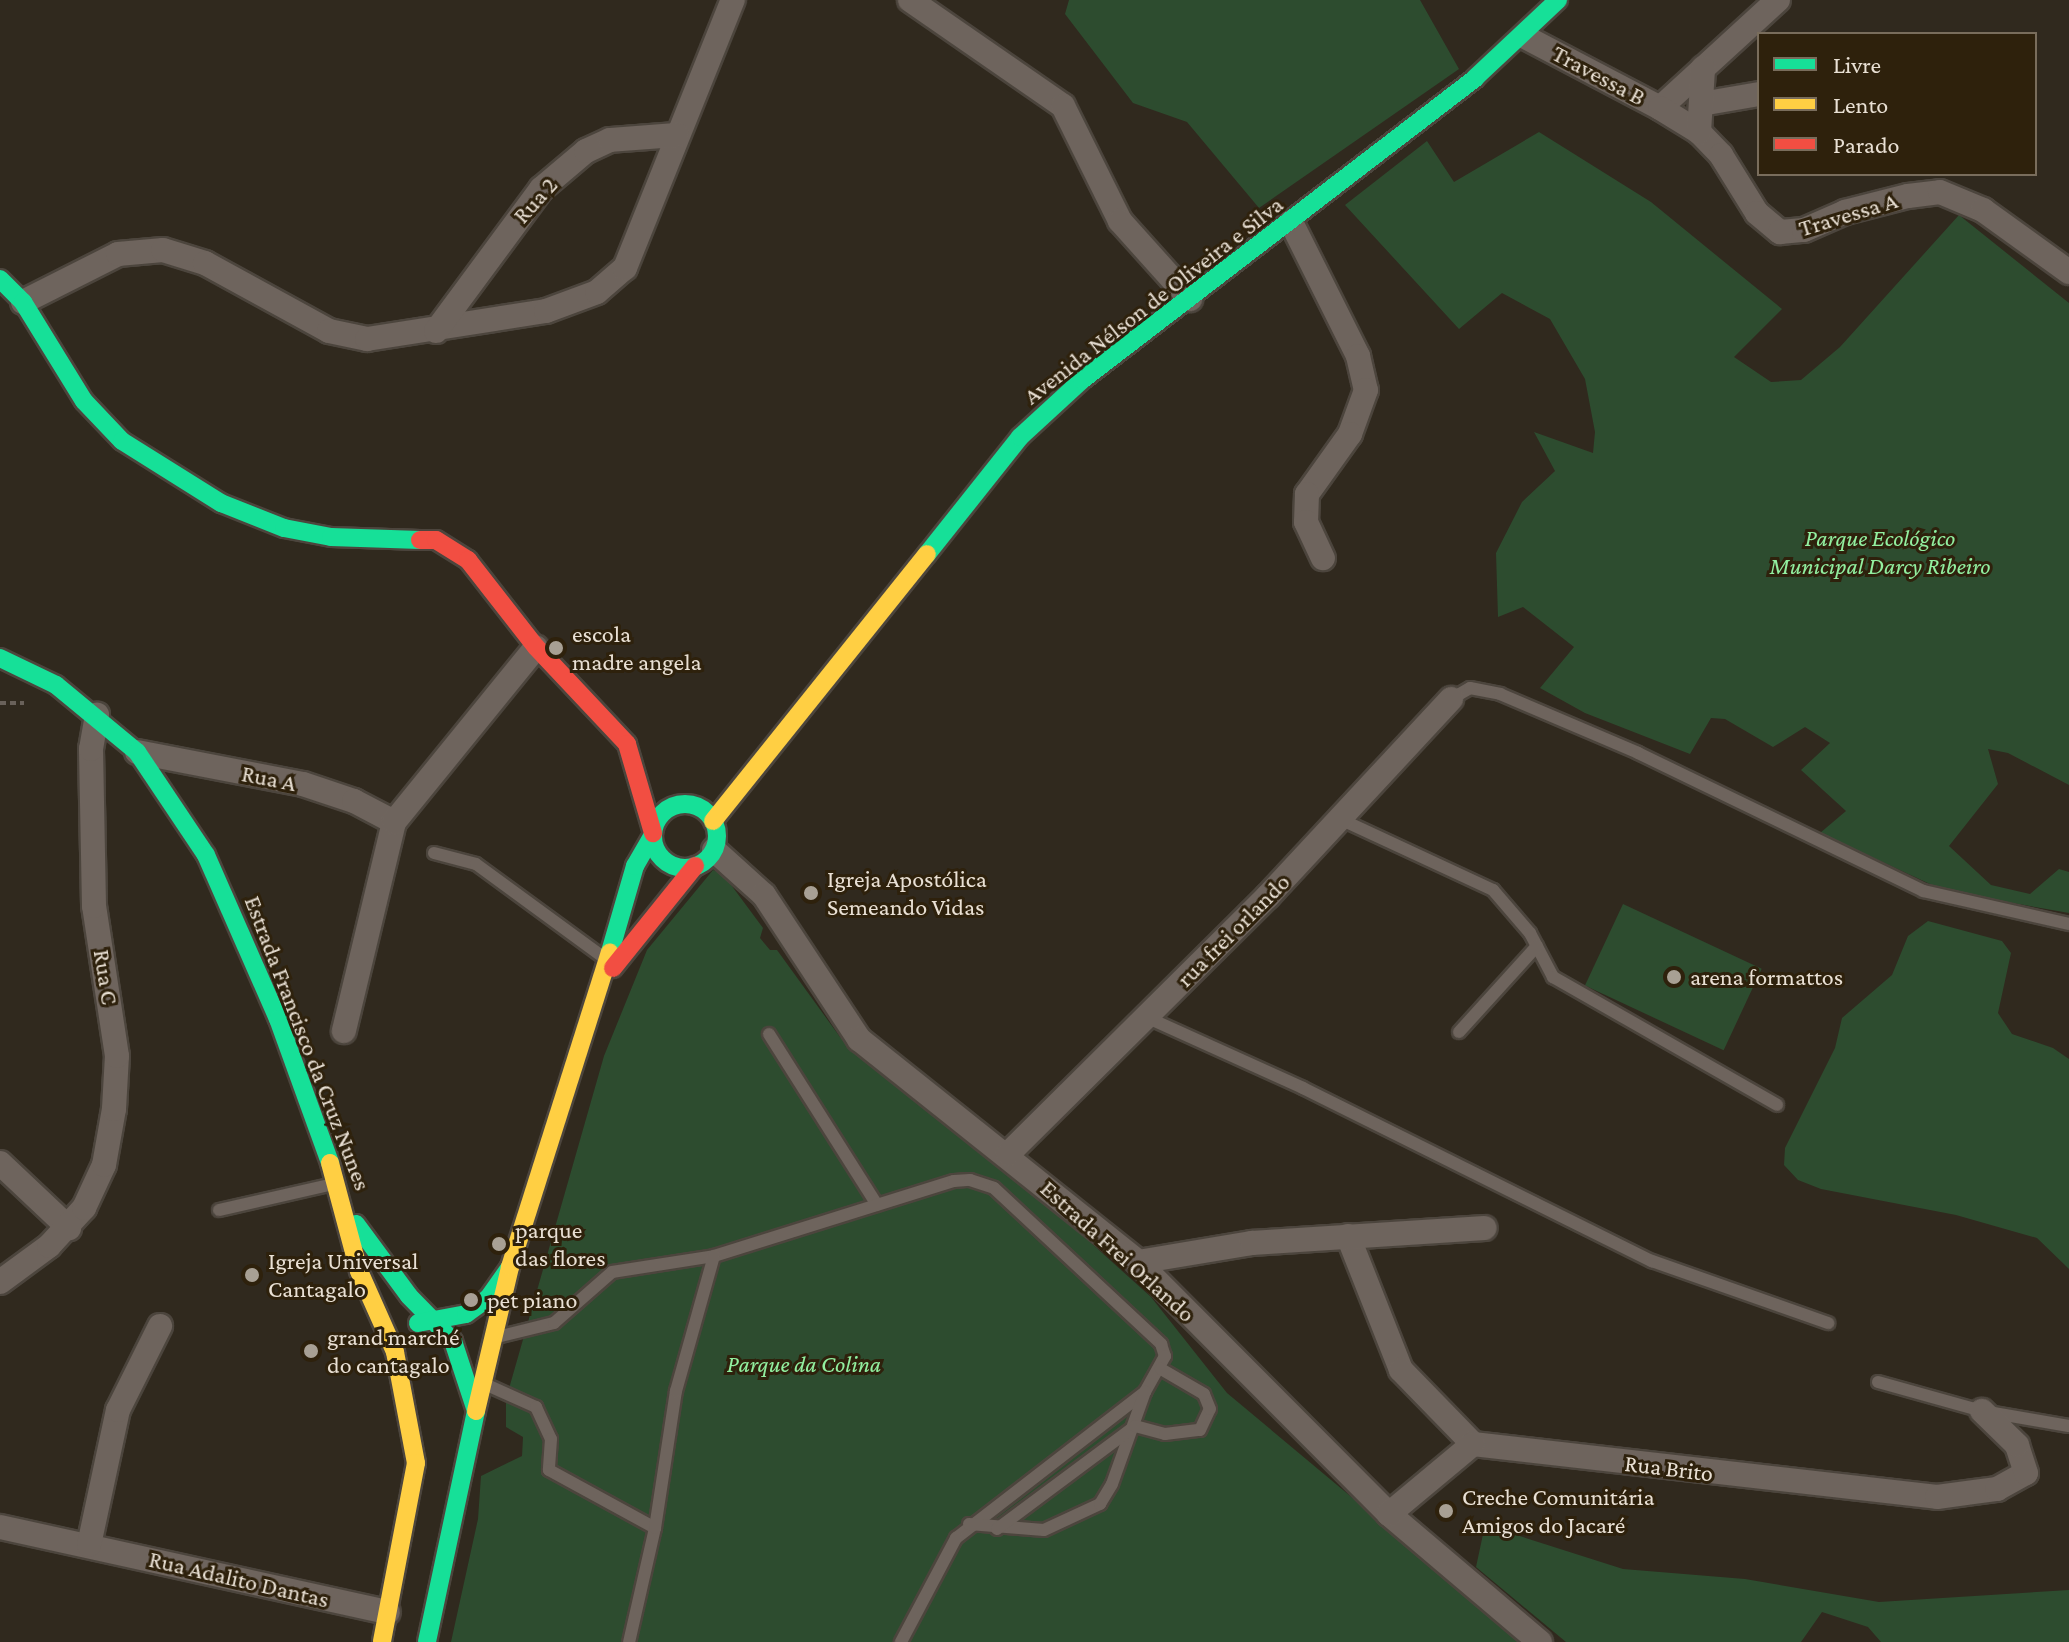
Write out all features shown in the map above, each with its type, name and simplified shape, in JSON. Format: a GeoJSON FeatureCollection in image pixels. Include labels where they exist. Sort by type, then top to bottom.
{"type":"FeatureCollection","features":[{"type":"Feature","properties":{"kind":"street"},"geometry":{"type":"LineString","coordinates":[[23,302],[118,254],[163,250],[205,263],[329,331],[367,339],[436,331],[546,311],[597,292],[625,268],[733,0]]}},
{"type":"Feature","properties":{"kind":"street"},"geometry":{"type":"LineString","coordinates":[[910,0],[1063,106],[1120,221],[1190,299]]}},
{"type":"Feature","properties":{"kind":"street","name":"Avenida Nélson de Oliveira e Silva"},"geometry":{"type":"LineString","coordinates":[[652,835],[665,811],[702,812],[733,796],[1020,437],[1082,380],[1291,222],[1525,37],[1558,0]]}},
{"type":"Feature","properties":{"kind":"street","name":"Travessa B"},"geometry":{"type":"LineString","coordinates":[[1525,37],[1660,108],[1778,0]]}},
{"type":"Feature","properties":{"kind":"street"},"geometry":{"type":"LineString","coordinates":[[1699,132],[1703,68]]}},
{"type":"Feature","properties":{"kind":"street"},"geometry":{"type":"LineString","coordinates":[[1701,104],[1757,94]]}},
{"type":"Feature","properties":{"kind":"street","name":"Travessa A"},"geometry":{"type":"LineString","coordinates":[[1660,108],[1699,132],[1721,155],[1757,213],[1780,232],[1804,230],[1845,212],[1908,196],[1940,192],[1983,210],[2069,272]]}},
{"type":"Feature","properties":{"kind":"street","name":"Rua 2"},"geometry":{"type":"LineString","coordinates":[[436,331],[541,189],[586,151],[610,140],[677,135]]}},
{"type":"Feature","properties":{"kind":"street"},"geometry":{"type":"LineString","coordinates":[[1291,222],[1358,356],[1366,390],[1350,434],[1307,494],[1306,522],[1323,558]]}},
{"type":"Feature","properties":{"kind":"street"},"geometry":{"type":"LineString","coordinates":[[0,279],[23,302],[84,401],[122,441],[221,503],[284,528],[331,537],[436,540],[468,560],[536,647],[627,744],[657,764]]}},
{"type":"Feature","properties":{"kind":"street"},"geometry":{"type":"LineString","coordinates":[[344,1031],[394,822],[536,647]]}},
{"type":"Feature","properties":{"kind":"street","name":"Estrada Francisco da Cruz Nunes"},"geometry":{"type":"LineString","coordinates":[[0,658],[56,685],[97,715],[137,752],[206,855],[246,936],[346,1209],[359,1271],[395,1352],[416,1463],[382,1642]]}},
{"type":"Feature","properties":{"kind":"street","name":"rua frei orlando"},"geometry":{"type":"LineString","coordinates":[[1008,1154],[1340,819],[1451,699]]}},
{"type":"Feature","properties":{"kind":"street","name":"Rua C"},"geometry":{"type":"LineString","coordinates":[[69,1228],[104,1165],[117,1056],[94,906],[91,749],[97,715]]}},
{"type":"Feature","properties":{"kind":"street"},"geometry":{"type":"LineString","coordinates":[[627,744],[652,835],[666,862],[704,858]]}},
{"type":"Feature","properties":{"kind":"street","name":"Rua A"},"geometry":{"type":"LineString","coordinates":[[137,752],[303,784],[354,801],[394,822]]}},
{"type":"Feature","properties":{"kind":"street"},"geometry":{"type":"LineString","coordinates":[[606,970],[704,858],[702,812],[673,783]]}},
{"type":"Feature","properties":{"kind":"street"},"geometry":{"type":"LineString","coordinates":[[476,1411],[497,1337],[510,1267],[606,970],[635,866],[652,835]]}},
{"type":"Feature","properties":{"kind":"street","name":"Estrada Frei Orlando"},"geometry":{"type":"LineString","coordinates":[[704,858],[764,895],[859,1039],[1008,1154],[1138,1262],[1389,1514],[1540,1642]]}},
{"type":"Feature","properties":{"kind":"street"},"geometry":{"type":"LineString","coordinates":[[0,1163],[69,1228],[0,1282]]}},
{"type":"Feature","properties":{"kind":"street","name":"Estrada Francisco da Cruz Nunes"},"geometry":{"type":"LineString","coordinates":[[346,1209],[409,1296],[437,1320],[465,1365],[476,1411],[427,1642]]}},
{"type":"Feature","properties":{"kind":"street"},"geometry":{"type":"LineString","coordinates":[[1138,1262],[1252,1243],[1485,1228]]}},
{"type":"Feature","properties":{"kind":"street"},"geometry":{"type":"LineString","coordinates":[[1348,1236],[1401,1370],[1473,1444],[1389,1514]]}},
{"type":"Feature","properties":{"kind":"street"},"geometry":{"type":"LineString","coordinates":[[395,1352],[403,1329],[466,1314],[489,1297],[510,1267]]}},
{"type":"Feature","properties":{"kind":"street"},"geometry":{"type":"LineString","coordinates":[[89,1545],[118,1410],[160,1326]]}},
{"type":"Feature","properties":{"kind":"street","name":"Rua Brito"},"geometry":{"type":"LineString","coordinates":[[1473,1444],[1937,1497],[1997,1489],[2026,1473],[2017,1445],[1982,1411]]}},
{"type":"Feature","properties":{"kind":"street"},"geometry":{"type":"LineString","coordinates":[[416,1463],[455,1465],[466,1460]]}},
{"type":"Feature","properties":{"kind":"street","name":"Rua Adalito Dantas"},"geometry":{"type":"LineString","coordinates":[[0,1527],[388,1612]]}},
{"type":"Feature","properties":{"kind":"lane"},"geometry":{"type":"LineString","coordinates":[[1451,699],[1470,688],[1500,694],[1638,753],[1923,891],[2069,924]]}},
{"type":"Feature","properties":{"kind":"lane"},"geometry":{"type":"LineString","coordinates":[[1340,819],[1493,890],[1537,946],[1545,968],[1566,987],[1777,1105]]}},
{"type":"Feature","properties":{"kind":"lane"},"geometry":{"type":"LineString","coordinates":[[434,853],[476,864],[606,970]]}},
{"type":"Feature","properties":{"kind":"lane"},"geometry":{"type":"LineString","coordinates":[[1459,1032],[1537,946]]}},
{"type":"Feature","properties":{"kind":"lane"},"geometry":{"type":"LineString","coordinates":[[1146,1017],[1303,1088],[1652,1261],[1828,1323]]}},
{"type":"Feature","properties":{"kind":"lane"},"geometry":{"type":"LineString","coordinates":[[769,1034],[877,1205]]}},
{"type":"Feature","properties":{"kind":"lane"},"geometry":{"type":"LineString","coordinates":[[497,1337],[554,1323],[612,1272],[714,1256],[954,1181],[970,1180],[994,1188],[1161,1344],[1165,1356],[1161,1369],[1145,1392],[969,1524],[956,1538],[901,1642]]}},
{"type":"Feature","properties":{"kind":"lane"},"geometry":{"type":"LineString","coordinates":[[219,1210],[337,1183]]}},
{"type":"Feature","properties":{"kind":"lane"},"geometry":{"type":"LineString","coordinates":[[629,1642],[655,1528],[676,1391],[714,1256]]}},
{"type":"Feature","properties":{"kind":"lane"},"geometry":{"type":"LineString","coordinates":[[997,1529],[1135,1426],[1183,1436],[1200,1430],[1207,1421],[1210,1409],[1204,1394],[1161,1369]]}},
{"type":"Feature","properties":{"kind":"lane"},"geometry":{"type":"LineString","coordinates":[[1878,1382],[1982,1411],[2069,1426]]}},
{"type":"Feature","properties":{"kind":"lane"},"geometry":{"type":"LineString","coordinates":[[484,1384],[536,1407],[551,1439],[549,1470],[655,1528]]}},
{"type":"Feature","properties":{"kind":"lane"},"geometry":{"type":"LineString","coordinates":[[969,1524],[997,1529],[1044,1530],[1100,1504],[1135,1426],[1145,1392]]}},
{"type":"Feature","properties":{"kind":"green space"},"geometry":{"type":"Polygon","coordinates":[[[1069,0],[1420,0],[1459,69],[1259,208],[1187,122],[1133,103],[1065,14],[1069,0]]]}},
{"type":"Feature","properties":{"kind":"green space","name":"Parque Ecológico Municipal Darcy Ribeiro"},"geometry":{"type":"Polygon","coordinates":[[[1539,132],[1651,202],[1782,309],[1734,357],[1771,382],[1801,380],[1840,347],[1959,215],[2069,303],[2069,785],[2008,753],[1988,749],[1998,784],[1949,846],[1991,885],[2030,894],[2059,869],[2069,872],[2069,913],[1945,891],[1820,833],[1846,811],[1801,770],[1830,743],[1805,727],[1773,747],[1725,719],[1711,718],[1690,754],[1585,713],[1540,688],[1574,647],[1523,607],[1498,617],[1496,553],[1522,502],[1555,471],[1534,432],[1593,453],[1595,432],[1585,379],[1550,319],[1502,293],[1459,329],[1345,205],[1427,141],[1454,182],[1539,132]]]}},
{"type":"Feature","properties":{"kind":"green space","name":"Parque da Colina"},"geometry":{"type":"Polygon","coordinates":[[[713,870],[723,874],[763,928],[760,938],[770,950],[777,950],[840,1037],[1060,1215],[1151,1297],[1227,1393],[1525,1642],[451,1642],[478,1519],[481,1476],[522,1456],[523,1437],[506,1427],[506,1399],[604,1056],[647,950],[713,870]]]}},
{"type":"Feature","properties":{"kind":"green space","name":"arena formattos"},"geometry":{"type":"Polygon","coordinates":[[[1623,904],[1762,969],[1724,1050],[1585,986],[1623,904]]]}},
{"type":"Feature","properties":{"kind":"green space"},"geometry":{"type":"Polygon","coordinates":[[[1928,921],[2002,941],[2011,953],[1998,1013],[2012,1034],[2053,1048],[2069,1059],[2069,1269],[2037,1238],[1956,1215],[1821,1189],[1798,1180],[1784,1165],[1785,1148],[1835,1048],[1842,1018],[1892,975],[1908,936],[1928,921]]]}},
{"type":"Feature","properties":{"kind":"green space"},"geometry":{"type":"Polygon","coordinates":[[[1485,1525],[1623,1569],[1745,1579],[1879,1602],[2069,1590],[2069,1642],[1881,1642],[1868,1627],[1822,1612],[1801,1642],[1566,1642],[1476,1567],[1485,1525]]]}},
{"type":"Feature","properties":{"kind":"traffic: fast"},"geometry":{"type":"LineString","coordinates":[[927,554],[1020,437],[1082,380],[1475,78],[1558,0]]}},
{"type":"Feature","properties":{"kind":"traffic: fast"},"geometry":{"type":"LineString","coordinates":[[0,279],[23,302],[84,401],[122,441],[221,503],[284,528],[331,537],[420,540]]}},
{"type":"Feature","properties":{"kind":"traffic: fast"},"geometry":{"type":"LineString","coordinates":[[0,658],[56,685],[137,752],[206,855],[278,1019],[330,1163]]}},
{"type":"Feature","properties":{"kind":"traffic: fast"},"geometry":{"type":"LineString","coordinates":[[685,804],[703,810],[711,818],[717,836],[711,854],[703,862],[685,868],[667,862],[659,854],[653,836],[659,818],[667,810],[685,804]]}},
{"type":"Feature","properties":{"kind":"traffic: fast"},"geometry":{"type":"LineString","coordinates":[[610,952],[635,866],[652,837]]}},
{"type":"Feature","properties":{"kind":"traffic: fast"},"geometry":{"type":"LineString","coordinates":[[356,1224],[409,1296],[453,1341],[476,1411],[427,1642]]}},
{"type":"Feature","properties":{"kind":"traffic: fast"},"geometry":{"type":"LineString","coordinates":[[418,1323],[466,1314],[489,1297],[509,1268]]}},
{"type":"Feature","properties":{"kind":"traffic: slow"},"geometry":{"type":"LineString","coordinates":[[713,821],[927,554]]}},
{"type":"Feature","properties":{"kind":"traffic: slow"},"geometry":{"type":"LineString","coordinates":[[476,1411],[510,1267],[610,952]]}},
{"type":"Feature","properties":{"kind":"traffic: slow"},"geometry":{"type":"LineString","coordinates":[[330,1163],[359,1271],[395,1352],[416,1463],[382,1642]]}},
{"type":"Feature","properties":{"kind":"traffic: jam"},"geometry":{"type":"LineString","coordinates":[[420,540],[436,540],[468,560],[536,647],[627,744],[653,833]]}},
{"type":"Feature","properties":{"kind":"traffic: jam"},"geometry":{"type":"LineString","coordinates":[[613,968],[695,866]]}},
{"type":"Feature","properties":{"kind":"place","name":"escola madre angela"},"geometry":{"type":"Point","coordinates":[556,648]}},
{"type":"Feature","properties":{"kind":"place","name":"Igreja Apostólica Semeando Vidas"},"geometry":{"type":"Point","coordinates":[811,893]}},
{"type":"Feature","properties":{"kind":"place","name":"arena formattos"},"geometry":{"type":"Point","coordinates":[1674,977]}},
{"type":"Feature","properties":{"kind":"place","name":"parque das flores"},"geometry":{"type":"Point","coordinates":[499,1244]}},
{"type":"Feature","properties":{"kind":"place","name":"Igreja Universal Cantagalo"},"geometry":{"type":"Point","coordinates":[252,1275]}},
{"type":"Feature","properties":{"kind":"place","name":"pet piano"},"geometry":{"type":"Point","coordinates":[471,1300]}},
{"type":"Feature","properties":{"kind":"place","name":"grand marché do cantagalo"},"geometry":{"type":"Point","coordinates":[311,1351]}},
{"type":"Feature","properties":{"kind":"place","name":"Creche Comunitária Amigos do Jacaré"},"geometry":{"type":"Point","coordinates":[1446,1511]}}]}
